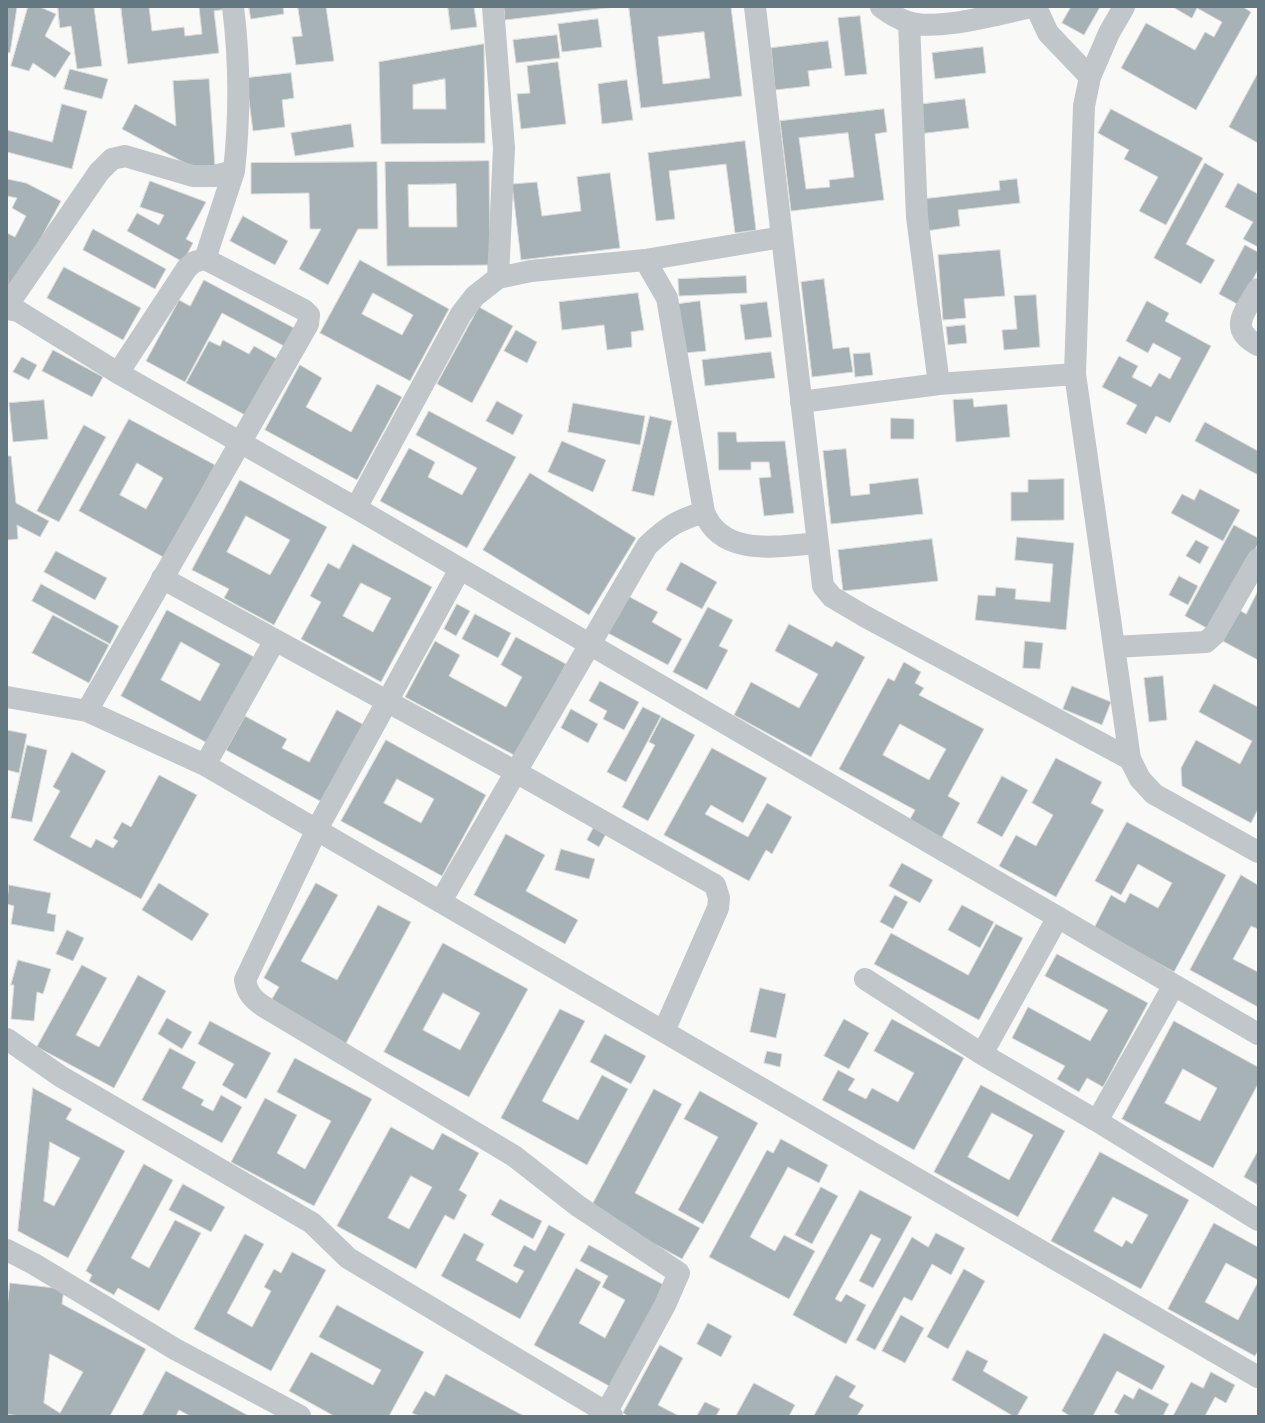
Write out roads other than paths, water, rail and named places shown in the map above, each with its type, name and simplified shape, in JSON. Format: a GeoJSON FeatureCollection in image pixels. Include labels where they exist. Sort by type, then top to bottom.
{"type":"FeatureCollection","features":[{"type":"Feature","properties":{"kind":"street"},"geometry":{"type":"LineString","coordinates":[[205,259],[234,171],[238,140],[239,96],[237,37],[233,7]]}},
{"type":"Feature","properties":{"kind":"street"},"geometry":{"type":"LineString","coordinates":[[493,7],[504,148],[498,278]]}},
{"type":"Feature","properties":{"kind":"street"},"geometry":{"type":"LineString","coordinates":[[755,7],[823,586],[832,597],[885,628],[1130,759]]}},
{"type":"Feature","properties":{"kind":"street"},"geometry":{"type":"LineString","coordinates":[[881,7],[908,23],[944,25],[1032,7]]}},
{"type":"Feature","properties":{"kind":"street"},"geometry":{"type":"LineString","coordinates":[[1036,7],[1048,33],[1090,77]]}},
{"type":"Feature","properties":{"kind":"street"},"geometry":{"type":"LineString","coordinates":[[1124,7],[1109,33],[1090,77],[1084,106],[1075,374],[1130,759],[1140,778],[1154,794],[1257,849]]}},
{"type":"Feature","properties":{"kind":"street"},"geometry":{"type":"LineString","coordinates":[[908,23],[916,217],[939,384]]}},
{"type":"Feature","properties":{"kind":"street"},"geometry":{"type":"LineString","coordinates":[[234,171],[214,176],[193,176],[125,156],[112,159],[99,172],[7,308],[18,311],[118,373],[241,441],[1258,1034]]}},
{"type":"Feature","properties":{"kind":"street"},"geometry":{"type":"LineString","coordinates":[[356,508],[461,314],[475,296],[498,278],[531,271],[645,260],[782,237]]}},
{"type":"Feature","properties":{"kind":"street"},"geometry":{"type":"LineString","coordinates":[[87,711],[308,324],[309,315],[304,310],[205,259],[194,262],[187,268],[118,373]]}},
{"type":"Feature","properties":{"kind":"street"},"geometry":{"type":"LineString","coordinates":[[645,260],[667,298],[704,512],[709,525],[717,532],[743,544],[762,547],[818,543]]}},
{"type":"Feature","properties":{"kind":"street"},"geometry":{"type":"LineString","coordinates":[[1258,289],[1241,322],[1241,332],[1247,340],[1258,345]]}},
{"type":"Feature","properties":{"kind":"street"},"geometry":{"type":"LineString","coordinates":[[801,402],[939,384],[1075,374]]}},
{"type":"Feature","properties":{"kind":"street"},"geometry":{"type":"LineString","coordinates":[[441,901],[647,546],[661,532],[678,520],[704,512]]}},
{"type":"Feature","properties":{"kind":"street"},"geometry":{"type":"LineString","coordinates":[[1114,647],[1206,642],[1211,639],[1258,559]]}},
{"type":"Feature","properties":{"kind":"street"},"geometry":{"type":"LineString","coordinates":[[7,1039],[60,1076],[312,1223],[348,1258],[609,1414],[680,1273],[584,1210],[514,1156],[263,1006],[252,998],[246,989],[245,980],[317,829],[460,569]]}},
{"type":"Feature","properties":{"kind":"street"},"geometry":{"type":"LineString","coordinates":[[162,578],[388,700],[715,885],[719,898],[718,908],[664,1031]]}},
{"type":"Feature","properties":{"kind":"street"},"geometry":{"type":"LineString","coordinates":[[205,765],[275,640]]}},
{"type":"Feature","properties":{"kind":"street"},"geometry":{"type":"LineString","coordinates":[[7,697],[87,711],[205,765],[1258,1377]]}},
{"type":"Feature","properties":{"kind":"street"},"geometry":{"type":"LineString","coordinates":[[982,1054],[1058,917]]}},
{"type":"Feature","properties":{"kind":"street"},"geometry":{"type":"LineString","coordinates":[[865,978],[982,1054],[1097,1121],[1258,1220]]}},
{"type":"Feature","properties":{"kind":"street"},"geometry":{"type":"LineString","coordinates":[[1097,1121],[1174,985]]}},
{"type":"Feature","properties":{"kind":"street"},"geometry":{"type":"LineString","coordinates":[[7,1250],[34,1264],[175,1349],[300,1416]]}}]}
